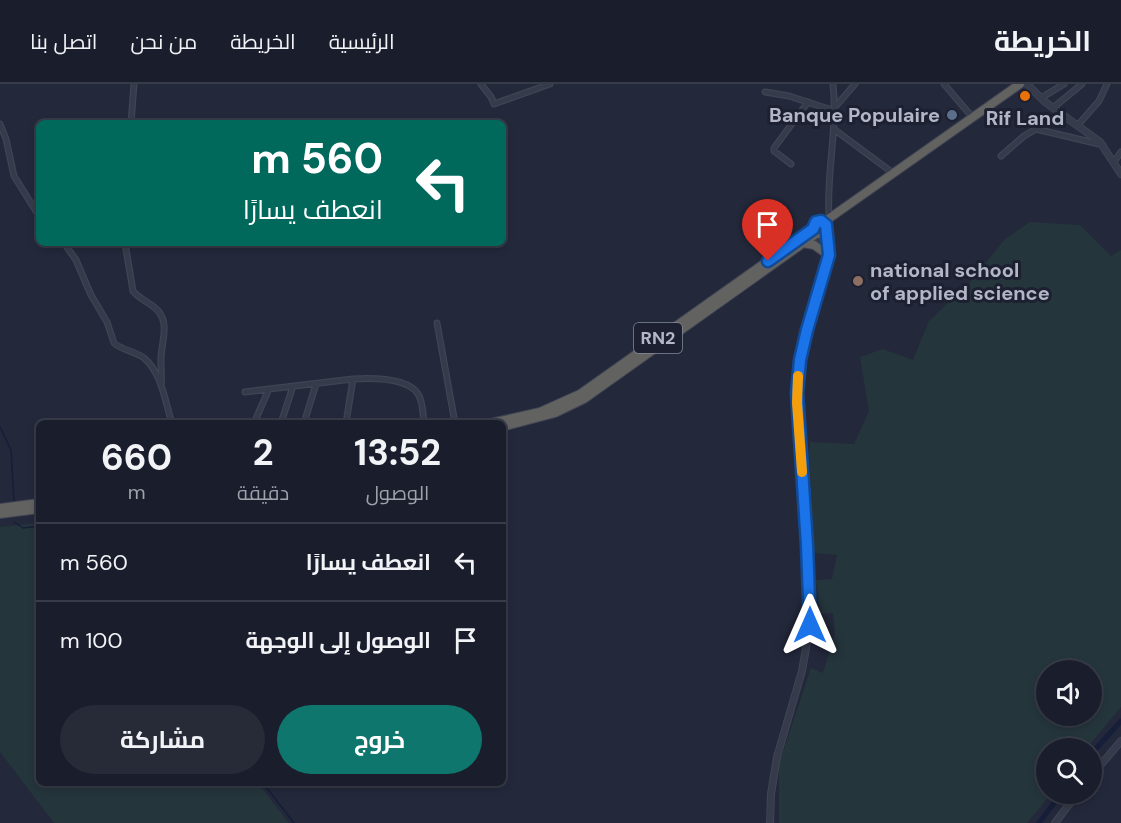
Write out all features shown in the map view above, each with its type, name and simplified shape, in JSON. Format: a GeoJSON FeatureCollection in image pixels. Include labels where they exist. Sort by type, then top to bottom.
{"type":"FeatureCollection","features":[{"type":"Feature","properties":{"kind":"highway","name":"RN2"},"geometry":{"type":"LineString","coordinates":[[506,426],[555,413],[584,399],[803,243],[839,213],[1017,85]]}},
{"type":"Feature","properties":{"kind":"highway","name":"RN2"},"geometry":{"type":"LineString","coordinates":[[504,420],[540,412],[580,394],[822,228]]}},
{"type":"Feature","properties":{"kind":"highway"},"geometry":{"type":"LineString","coordinates":[[803,243],[814,245],[824,252]]}},
{"type":"Feature","properties":{"kind":"highway"},"geometry":{"type":"LineString","coordinates":[[0,508],[36,503]]}},
{"type":"Feature","properties":{"kind":"highway"},"geometry":{"type":"LineString","coordinates":[[0,514],[36,510]]}},
{"type":"Feature","properties":{"kind":"street"},"geometry":{"type":"LineString","coordinates":[[131,120],[134,84]]}},
{"type":"Feature","properties":{"kind":"street"},"geometry":{"type":"LineString","coordinates":[[481,84],[494,104],[550,84]]}},
{"type":"Feature","properties":{"kind":"street"},"geometry":{"type":"LineString","coordinates":[[827,262],[822,228],[835,130],[834,84]]}},
{"type":"Feature","properties":{"kind":"street"},"geometry":{"type":"LineString","coordinates":[[836,108],[855,84]]}},
{"type":"Feature","properties":{"kind":"street"},"geometry":{"type":"LineString","coordinates":[[944,84],[973,118]]}},
{"type":"Feature","properties":{"kind":"street"},"geometry":{"type":"LineString","coordinates":[[1027,84],[1041,98],[1103,145],[1121,174]]}},
{"type":"Feature","properties":{"kind":"street"},"geometry":{"type":"LineString","coordinates":[[1041,98],[1064,84]]}},
{"type":"Feature","properties":{"kind":"street"},"geometry":{"type":"LineString","coordinates":[[1054,107],[1083,84]]}},
{"type":"Feature","properties":{"kind":"street"},"geometry":{"type":"LineString","coordinates":[[1078,125],[1099,100],[1107,84]]}},
{"type":"Feature","properties":{"kind":"street"},"geometry":{"type":"LineString","coordinates":[[765,92],[836,108]]}},
{"type":"Feature","properties":{"kind":"street"},"geometry":{"type":"LineString","coordinates":[[791,164],[774,152],[774,148],[808,102]]}},
{"type":"Feature","properties":{"kind":"street"},"geometry":{"type":"LineString","coordinates":[[0,124],[6,139],[14,176],[36,211]]}},
{"type":"Feature","properties":{"kind":"street"},"geometry":{"type":"LineString","coordinates":[[1001,156],[1036,129],[1103,145]]}},
{"type":"Feature","properties":{"kind":"street"},"geometry":{"type":"LineString","coordinates":[[835,130],[895,174]]}},
{"type":"Feature","properties":{"kind":"street"},"geometry":{"type":"LineString","coordinates":[[1114,162],[1121,152]]}},
{"type":"Feature","properties":{"kind":"street"},"geometry":{"type":"LineString","coordinates":[[770,823],[771,794],[777,757],[808,643],[810,602],[797,393],[800,360],[830,249],[822,228]]}},
{"type":"Feature","properties":{"kind":"street"},"geometry":{"type":"LineString","coordinates":[[66,246],[76,260],[93,301],[107,321],[114,343],[143,358],[156,374],[171,420]]}},
{"type":"Feature","properties":{"kind":"street"},"geometry":{"type":"LineString","coordinates":[[126,246],[133,291],[157,310],[161,317],[164,337],[161,385]]}},
{"type":"Feature","properties":{"kind":"street"},"geometry":{"type":"LineString","coordinates":[[437,322],[453,420]]}},
{"type":"Feature","properties":{"kind":"street"},"geometry":{"type":"LineString","coordinates":[[346,420],[353,379]]}},
{"type":"Feature","properties":{"kind":"street"},"geometry":{"type":"LineString","coordinates":[[245,393],[353,379],[393,381],[416,391],[420,398],[424,420]]}},
{"type":"Feature","properties":{"kind":"street"},"geometry":{"type":"LineString","coordinates":[[305,420],[316,384]]}},
{"type":"Feature","properties":{"kind":"street"},"geometry":{"type":"LineString","coordinates":[[282,420],[293,386]]}},
{"type":"Feature","properties":{"kind":"street"},"geometry":{"type":"LineString","coordinates":[[255,420],[270,389]]}},
{"type":"Feature","properties":{"kind":"street"},"geometry":{"type":"LineString","coordinates":[[1102,763],[1121,741]]}},
{"type":"Feature","properties":{"kind":"street"},"geometry":{"type":"LineString","coordinates":[[1055,823],[1069,804]]}},
{"type":"Feature","properties":{"kind":"shaded area"},"geometry":{"type":"Polygon","coordinates":[[[1030,222],[1080,225],[1111,256],[1121,250],[1121,707],[1095,738],[1036,738],[1036,804],[1043,804],[1027,823],[779,823],[779,764],[811,668],[823,673],[835,633],[833,613],[820,614],[816,580],[832,579],[837,555],[814,553],[810,442],[854,444],[869,411],[860,357],[883,349],[913,360],[929,321],[970,282],[1005,239],[1030,222]]]}},
{"type":"Feature","properties":{"kind":"shaded area"},"geometry":{"type":"Polygon","coordinates":[[[36,523],[36,786],[260,786],[289,823],[54,823],[0,752],[0,527],[36,523]]]}},
{"type":"Feature","properties":{"kind":"waterway"},"geometry":{"type":"LineString","coordinates":[[0,427],[11,450],[14,501]]}},
{"type":"Feature","properties":{"kind":"waterway"},"geometry":{"type":"LineString","coordinates":[[14,522],[23,528],[36,526]]}},
{"type":"Feature","properties":{"kind":"waterway"},"geometry":{"type":"LineString","coordinates":[[1102,742],[1121,721]]}},
{"type":"Feature","properties":{"kind":"waterway"},"geometry":{"type":"LineString","coordinates":[[265,786],[294,823]]}},
{"type":"Feature","properties":{"kind":"waterway"},"geometry":{"type":"LineString","coordinates":[[1039,823],[1053,804]]}},
{"type":"Feature","properties":{"kind":"slow traffic"},"geometry":{"type":"LineString","coordinates":[[798,376],[797,403],[802,472]]}},
{"type":"Feature","properties":{"kind":"place","name":"Rif Land"},"geometry":{"type":"Point","coordinates":[1025,96]}},
{"type":"Feature","properties":{"kind":"place","name":"Banque Populaire"},"geometry":{"type":"Point","coordinates":[952,115]}},
{"type":"Feature","properties":{"kind":"place","name":"national school of applied science"},"geometry":{"type":"Point","coordinates":[858,281]}},
{"type":"Feature","properties":{"kind":"route"},"geometry":{"type":"LineString","coordinates":[[768,261],[813,229],[816,222],[821,221],[826,225],[829,255],[800,360],[797,393],[810,625]]}}]}
